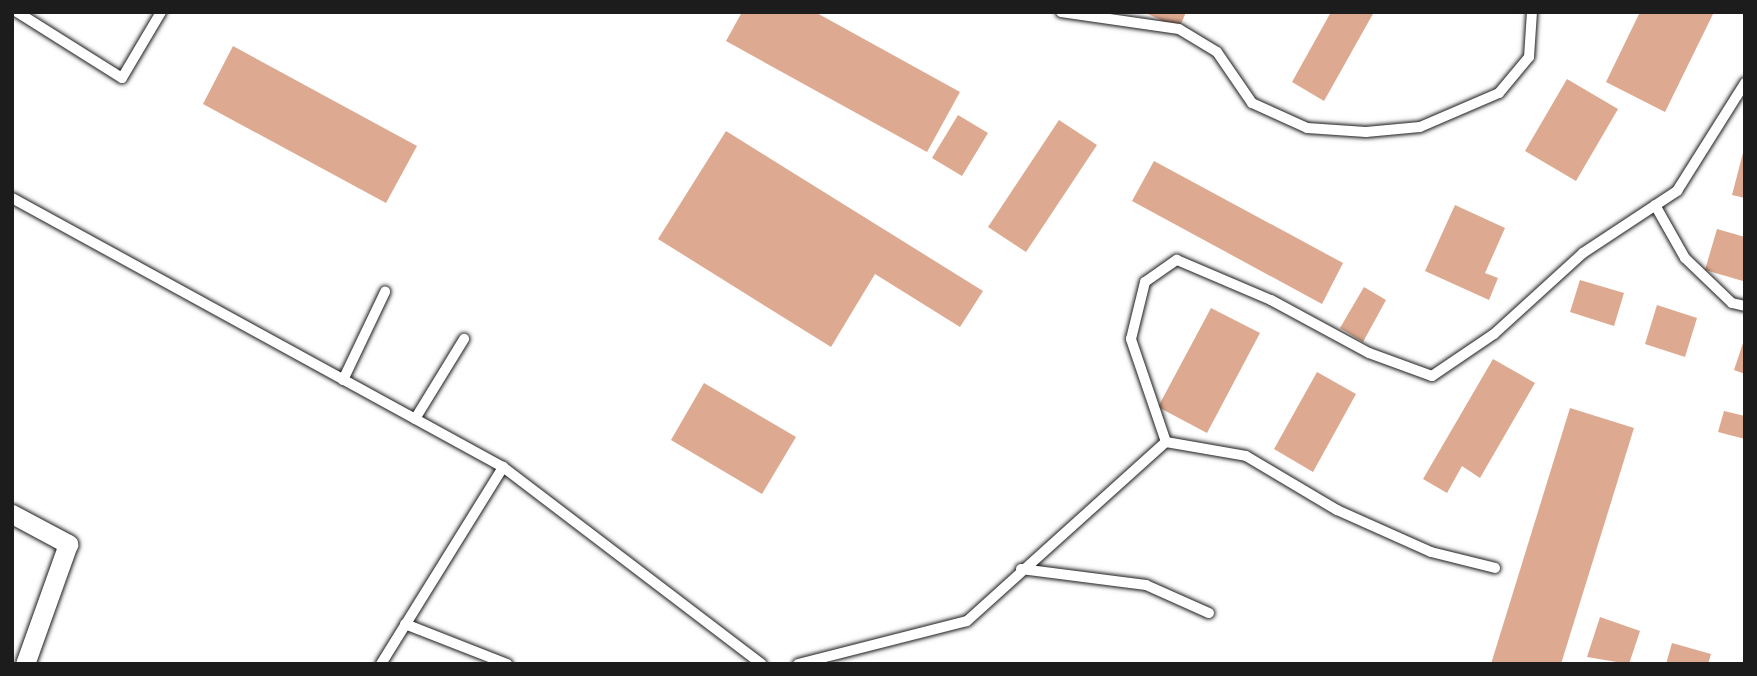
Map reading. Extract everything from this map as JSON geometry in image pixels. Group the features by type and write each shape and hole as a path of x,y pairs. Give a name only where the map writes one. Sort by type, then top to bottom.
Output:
{"street":[{"path":"12,514 68,544 25,664"}],"lane":[{"path":"17,12 122,78 161,12"},
{"path":"1061,12 1179,29 1217,52 1252,103 1307,128 1366,132 1420,127 1499,93 1529,57 1532,12"},
{"path":"1166,442 1131,339 1145,282 1177,260 1271,300 1369,353 1432,376 1494,334 1583,253 1677,191 1745,83"},
{"path":"12,198 503,467 762,664"},
{"path":"1655,205 1685,258 1732,303 1745,306"},
{"path":"344,380 385,292"},
{"path":"415,419 464,339"},
{"path":"1166,442 1246,456 1337,510 1431,552 1495,568"},
{"path":"798,664 967,621 1021,569 1166,442"},
{"path":"381,664 503,467"},
{"path":"1021,569 1146,585 1209,613"},
{"path":"405,624 507,664"}],"building":[{"path":"742,12 815,12 960,92 927,152 726,41"},
{"path":"1144,12 1186,12 1179,29"},
{"path":"1331,12 1374,12 1324,101 1292,82"},
{"path":"1640,12 1714,12 1665,112 1606,82"},
{"path":"233,46 417,146 386,203 203,104"},
{"path":"1567,79 1618,109 1576,181 1525,151"},
{"path":"958,115 988,133 962,176 932,158"},
{"path":"1059,120 1097,145 1026,252 988,227"},
{"path":"726,131 983,291 960,327 875,274 831,347 658,239"},
{"path":"1745,150 1745,198 1732,195"},
{"path":"1154,161 1343,263 1322,304 1132,201"},
{"path":"1455,205 1505,228 1485,273 1498,278 1489,300 1425,271"},
{"path":"1717,229 1745,237 1743,281 1705,270"},
{"path":"1580,280 1624,293 1614,326 1570,312"},
{"path":"1364,287 1386,300 1363,342 1340,328"},
{"path":"1657,305 1697,318 1685,357 1645,344"},
{"path":"1211,308 1260,333 1207,433 1158,407"},
{"path":"1745,337 1745,374 1734,370"},
{"path":"1493,359 1535,383 1480,478 1462,466 1447,493 1423,479"},
{"path":"1317,372 1356,394 1313,472 1274,449"},
{"path":"704,383 796,437 762,494 671,440"},
{"path":"1570,408 1634,428 1561,664 1491,664"},
{"path":"1724,411 1745,416 1745,439 1718,432"},
{"path":"1600,617 1640,631 1629,664 1587,657"},
{"path":"1672,643 1711,654 1708,664 1666,664"}]}
